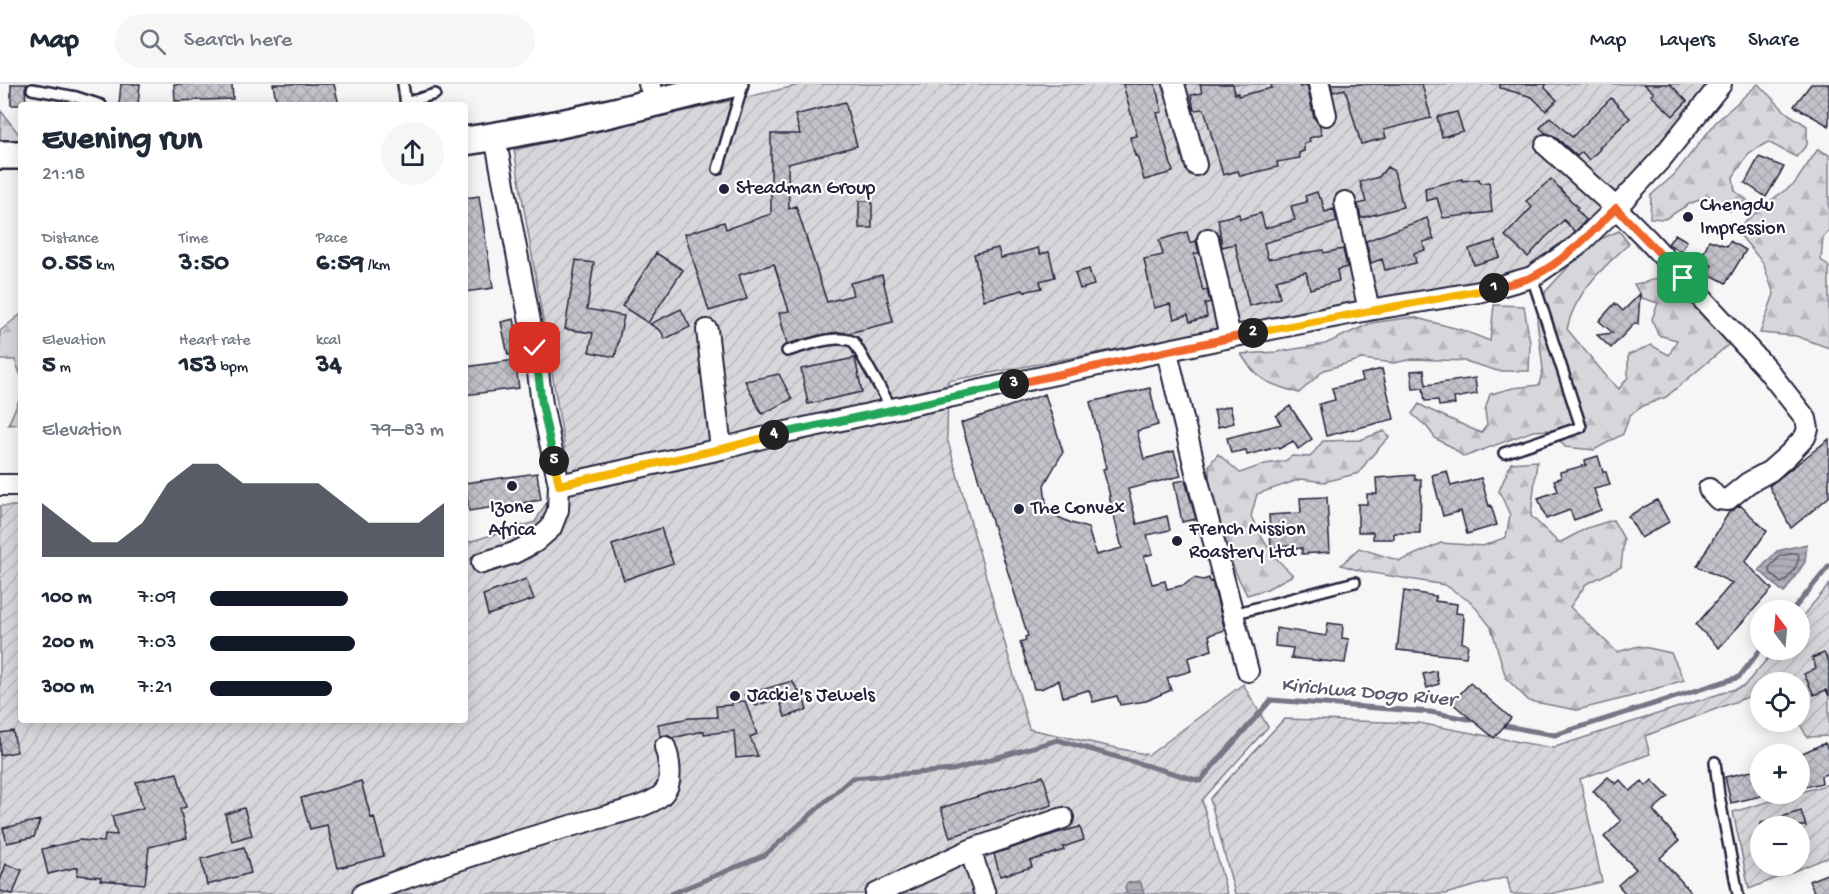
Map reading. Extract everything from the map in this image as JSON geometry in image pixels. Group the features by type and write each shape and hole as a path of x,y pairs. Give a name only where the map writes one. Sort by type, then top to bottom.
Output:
{"street":[{"path":"468,141 495,137 653,93 729,84"},
{"path":"1174,84 1196,165"},
{"path":"1319,84 1326,115"},
{"path":"559,485 892,409 1369,310 1479,292 1532,277 1577,246 1616,208 1661,159 1721,84"},
{"path":"482,563 536,543 551,528 558,510 559,485 542,404 535,348 495,137"},
{"path":"1546,145 1616,208 1766,368 1806,419 1808,429 1805,437 1770,471 1748,483 1727,500 1718,500 1709,489"},
{"path":"0,155 18,155"},
{"path":"1345,202 1369,310"},
{"path":"1208,239 1230,338"},
{"path":"706,330 721,449"},
{"path":"1167,352 1248,671"},
{"path":"0,485 18,485"},
{"path":"363,894 397,881 655,800 666,791 668,782 669,758 665,747"},
{"path":"876,894 970,850 1062,818"},
{"path":"970,850 985,894"}],"lane":[{"path":"403,84 406,102"},
{"path":"718,169 743,84"},
{"path":"32,89 92,102"},
{"path":"412,102 435,94"},
{"path":"1504,453 1581,427 1532,277"},
{"path":"787,351 847,338 854,342 892,409"},
{"path":"1233,614 1355,582"},
{"path":"1715,762 1738,894"}],"green space":[{"path":"804,84 1710,84 1688,115 1599,216 1528,272 1377,303 948,381 947,438 1029,729 1149,755 1243,684 1268,727 1202,800 1227,894 0,894 0,506 18,506 18,723 468,723 468,542 535,522 568,467 514,150"},
{"path":"1758,84 1787,113 1807,126 1807,145 1796,157 1768,142 1749,153 1733,177 1735,191 1747,200 1730,211 1709,196 1689,204 1665,219 1650,218 1651,195 1674,175 1716,122"},
{"path":"1,111 18,133 18,141 0,143"},
{"path":"1818,149 1829,155 1829,230 1823,237 1821,260 1829,267 1829,348 1796,336 1760,333 1774,294 1763,263 1736,230 1795,183"},
{"path":"1619,231 1629,244 1591,282 1576,304 1567,329 1607,377 1619,389 1628,377 1628,355 1651,345 1669,355 1677,340 1658,335 1652,319 1658,303 1642,298 1634,284 1666,275 1722,329 1728,345 1666,397 1645,405 1630,415 1623,434 1594,450 1565,447 1551,430 1533,431 1464,457 1436,439 1427,427 1412,414 1419,404 1481,433 1487,425 1485,410 1490,394 1539,385 1543,369 1537,320 1546,291 1598,240"},
{"path":"1494,305 1524,306 1530,343 1529,371 1498,371 1465,361 1413,359 1394,363 1362,359 1324,370 1299,393 1266,381 1253,371 1241,354 1277,352 1325,344 1371,323 1413,317 1462,330 1490,341"},
{"path":"18,316 18,368 15,360 0,360 0,331"},
{"path":"18,403 18,424 8,425"},
{"path":"1384,431 1389,437 1359,473 1324,482 1301,479 1257,494 1251,516 1269,548 1293,575 1267,589 1247,595 1235,571 1210,501 1209,465 1218,454 1240,473 1265,464 1285,461 1292,456 1310,457 1323,441 1360,440"},
{"path":"1537,461 1531,516 1559,543 1587,528 1613,520 1624,539 1621,567 1586,584 1570,607 1617,652 1639,646 1671,653 1684,680 1577,710 1529,701 1506,678 1491,627 1472,603 1445,585 1361,571 1341,565 1359,548 1400,561 1441,543 1483,546 1506,537 1510,515 1499,491 1511,463"},
{"path":"1829,585 1829,736 1807,737 1804,732 1810,732 1810,672 1756,672 1766,660 1810,660 1810,607"},
{"path":"1750,679 1750,696 1645,736 1650,754 1580,779 1602,882 1550,894 1511,894 1507,877 1445,894 1235,894 1210,799 1284,719 1419,723 1552,748 1744,686"},
{"path":"1829,784 1829,857 1810,865 1810,816 1750,816 1750,876 1782,876 1749,889 1733,812 1760,804 1810,804 1810,790"}],"water":[{"path":"1807,544 1805,562 1784,593 1759,570 1777,551"},
{"path":"1139,881 1144,894 1127,894 1125,887 1127,883"}],"building":[{"path":"11,84 27,84 26,102 11,105"},
{"path":"121,84 140,84 138,102 119,102"},
{"path":"174,84 232,84 233,99 175,101"},
{"path":"273,84 334,84 338,102 276,102"},
{"path":"1123,84 1155,84 1162,112 1157,113 1173,172 1144,180 1130,137 1137,136"},
{"path":"1200,84 1233,84 1235,94 1238,93 1238,96 1272,88 1271,84 1299,84 1300,87 1307,85 1314,118 1319,124 1322,135 1309,138 1310,141 1304,144 1304,151 1299,153 1300,158 1277,162 1278,167 1240,176 1238,171 1223,175 1204,109 1194,110 1191,95 1202,93"},
{"path":"1331,84 1422,84 1431,118 1384,130 1386,138 1361,144 1345,89 1333,92"},
{"path":"1500,84 1546,84 1545,88 1557,100 1546,111 1532,97 1500,88"},
{"path":"1644,84 1670,84 1687,101 1673,116 1651,95 1654,93"},
{"path":"1811,84 1829,84 1829,126 1794,106"},
{"path":"1611,98 1630,118 1589,160 1582,152 1577,156 1554,136 1540,128 1550,117 1572,137"},
{"path":"845,102 857,146 788,164 789,209 796,206 827,302 853,295 850,283 882,275 893,322 849,333 820,335 787,344 779,313 789,311 774,264 739,275 747,299 709,311 685,234 724,222 726,229 771,214 771,134 800,134 795,115"},
{"path":"1457,112 1463,131 1442,137 1437,117"},
{"path":"1759,157 1784,167 1766,197 1745,183"},
{"path":"1387,167 1394,171 1403,207 1361,218 1358,204 1366,202 1360,182 1379,177"},
{"path":"1462,179 1462,181 1479,179 1480,183 1489,182 1492,212 1443,218 1437,198 1426,201 1425,188"},
{"path":"1551,179 1586,220 1575,232 1564,220 1528,257 1505,236 1532,207 1526,201"},
{"path":"1317,192 1325,212 1334,209 1337,222 1264,243 1268,259 1343,249 1347,267 1337,270 1339,281 1310,289 1306,272 1276,280 1280,298 1249,306 1235,244 1222,247 1218,219 1239,214 1240,219 1261,213 1265,228 1295,220 1291,206 1307,202 1305,196"},
{"path":"479,196 493,288 468,292 468,198"},
{"path":"859,201 872,201 872,228 859,228"},
{"path":"1427,218 1434,239 1423,242 1425,250 1414,253 1416,263 1385,270 1382,259 1371,263 1366,241"},
{"path":"1187,232 1190,243 1196,241 1199,253 1194,254 1203,291 1207,290 1210,302 1205,304 1207,317 1190,322 1188,315 1174,319 1170,304 1154,308 1144,259 1163,255 1159,240"},
{"path":"1675,234 1687,241 1681,252 1668,244"},
{"path":"1709,240 1727,246 1730,241 1746,250 1726,283 1707,273 1712,265 1701,259"},
{"path":"1495,241 1500,257 1474,265 1469,249"},
{"path":"998,248 1001,258 1038,248 1040,254 1049,252 1055,277 1040,281 1042,288 1024,292 1023,290 984,300 974,254"},
{"path":"656,253 683,270 648,323 622,306"},
{"path":"576,260 594,263 587,309 624,316 615,357 589,352 593,333 565,329"},
{"path":"1089,269 1094,285 1080,289 1075,273"},
{"path":"1640,294 1638,324 1635,323 1611,348 1597,335 1613,333 1599,321 1615,303 1623,311"},
{"path":"681,309 690,327 665,339 661,331 650,324"},
{"path":"514,319 521,352 508,355 501,322"},
{"path":"855,358 862,392 808,404 801,369"},
{"path":"515,360 519,388 468,395 468,367"},
{"path":"1382,369 1394,419 1326,436 1319,404 1335,400 1332,388 1363,381 1361,374"},
{"path":"1424,370 1426,385 1475,378 1477,394 1454,398 1455,404 1439,406 1438,400 1425,401 1423,388 1413,389 1411,371"},
{"path":"779,374 792,399 762,414 745,381"},
{"path":"1150,388 1158,425 1137,431 1144,459 1174,451 1181,476 1128,489 1137,524 1167,516 1170,530 1147,535 1153,554 1144,556 1152,584 1165,581 1167,589 1184,585 1194,578 1203,580 1209,578 1210,582 1212,581 1225,630 1209,635 1212,650 1188,658 1191,671 1167,678 1171,690 1146,701 1120,705 1117,696 1093,702 1089,690 1063,697 1059,680 1041,689 1034,689 1020,642 1026,640 1025,637 1028,636 961,423 1045,394 1063,452 1044,485 1046,503 1054,515 1088,528 1096,555 1122,548 1090,402"},
{"path":"1230,406 1234,423 1218,427 1214,410"},
{"path":"1290,406 1312,439 1298,449 1293,441 1279,449 1278,447 1247,455 1246,450 1231,453 1227,438 1281,424 1276,416"},
{"path":"1829,439 1829,497 1791,528 1769,486"},
{"path":"1598,456 1610,485 1594,489 1601,510 1574,520 1570,510 1546,519 1538,498 1558,491 1554,480 1561,478 1560,472 1586,465 1585,460"},
{"path":"1447,471 1451,486 1481,478 1497,525 1467,534 1461,511 1443,516 1432,475"},
{"path":"537,473 541,500 469,511 468,483"},
{"path":"1415,475 1415,480 1421,479 1420,533 1394,533 1394,539 1373,539 1373,532 1358,532 1358,504 1367,504 1367,494 1377,494 1376,478"},
{"path":"1185,480 1196,519 1182,522 1174,482"},
{"path":"1327,497 1330,552 1302,554 1302,548 1271,547 1269,515 1301,513 1300,498"},
{"path":"1657,500 1669,522 1641,538 1628,516"},
{"path":"1740,505 1767,531 1745,562 1772,589 1762,600 1750,600 1750,613 1719,648 1696,625 1732,583 1697,566 1729,512"},
{"path":"661,528 673,563 624,580 612,545"},
{"path":"526,579 534,599 488,615 483,595"},
{"path":"1404,591 1436,596 1435,601 1457,604 1456,613 1463,614 1464,618 1462,643 1468,644 1466,657 1397,650"},
{"path":"1328,623 1343,625 1342,638 1349,639 1345,663 1291,658 1293,648 1275,646 1276,628 1326,636"},
{"path":"1824,653 1829,662 1829,696 1826,690 1814,695 1810,687 1810,672 1808,672 1816,668 1812,658"},
{"path":"1436,671 1439,684 1427,688 1423,674"},
{"path":"792,681 803,697 807,710 785,717 779,698 756,706 744,695"},
{"path":"1470,683 1511,718 1494,738 1452,703"},
{"path":"745,701 757,734 750,737 758,756 736,758 734,731 704,734 704,731 672,738 667,735 660,736 658,724 690,718 717,717 716,706"},
{"path":"13,731 17,752 0,755 0,733"},
{"path":"1825,743 1829,752 1829,773 1821,776 1822,783 1810,786 1810,750"},
{"path":"1750,771 1750,799 1731,803 1725,777"},
{"path":"177,773 186,807 180,809 187,838 149,847 145,884 100,880 101,877 77,875 78,867 48,874 42,849 79,840 104,842 105,834 117,835 112,816 143,808 136,782"},
{"path":"1043,776 1052,805 950,837 941,808"},
{"path":"1608,777 1616,784 1620,780 1630,791 1642,781 1646,786 1652,780 1668,797 1653,810 1679,841 1660,858 1693,894 1626,894 1618,885 1636,869 1604,837 1621,821 1593,791"},
{"path":"361,781 371,818 374,817 384,856 338,868 327,825 310,829 301,798"},
{"path":"244,808 252,835 232,841 225,814"},
{"path":"1801,811 1803,816 1784,816"},
{"path":"40,820 34,837 7,843 3,828"},
{"path":"1080,827 1084,840 1063,847 1064,850 1030,861 1032,867 1000,876 994,854"},
{"path":"244,847 251,873 207,885 201,859"},
{"path":"6,864 22,870 13,894 0,891 0,881"},
{"path":"1829,873 1829,894 1815,894 1809,881"}],"waterway":[{"name":"Kirichwa Dogo River","path":"1801,600 1829,566"},
{"name":"Kirichwa Dogo River","path":"1500,725 1555,735 1739,677 1752,660"},
{"name":"Kirichwa Dogo River","path":"671,894 765,855 852,778 953,770 1058,740 1200,781 1271,700 1430,712 1479,721"}],"place":[{"name":"Steadman Group","path":"724,189"},
{"name":"Chengdu Impression","path":"1688,217"},
{"name":"Izone Africa","path":"512,486"},
{"name":"The Convex","path":"1019,509"},
{"name":"French Mission Roastery Ltd","path":"1177,541"},
{"name":"Jackie's Jewels","path":"735,696"}],"route":[{"path":"535,348 542,404 559,485 721,449 777,434 1230,338 1369,310 1479,292 1532,277 1577,246 1616,208 1683,278"}]}
